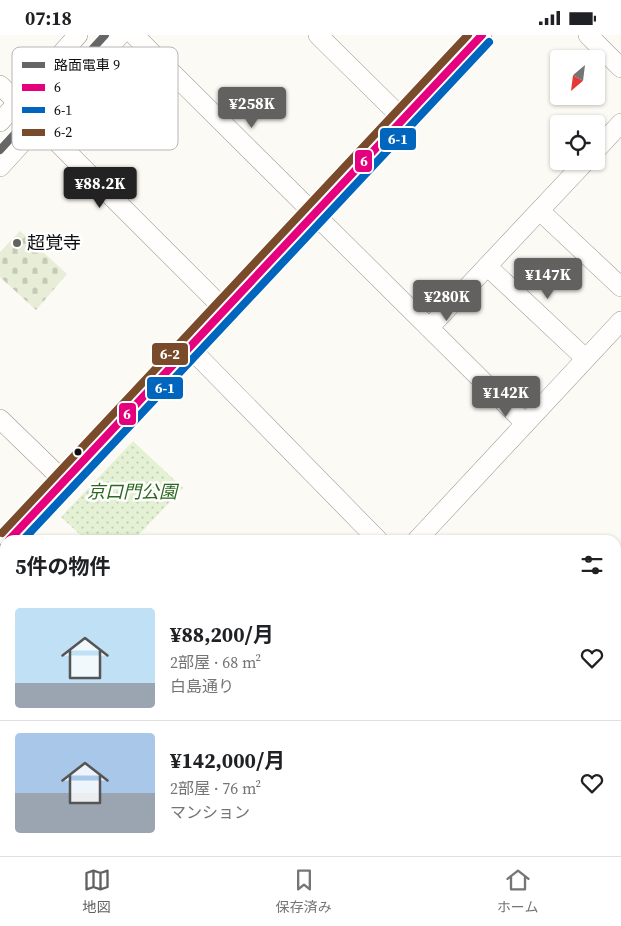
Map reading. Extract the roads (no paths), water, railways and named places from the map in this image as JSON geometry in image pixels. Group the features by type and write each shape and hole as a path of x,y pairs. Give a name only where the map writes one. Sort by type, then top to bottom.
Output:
{"street":[{"path":"67,47 78,35"},
{"path":"109,47 120,35"},
{"path":"134,35 146,47"},
{"path":"14,535 482,35"},
{"path":"588,35 621,68"},
{"path":"321,36 403,119"},
{"path":"178,79 525,423"},
{"path":"0,85 12,97"},
{"path":"0,122 12,108"},
{"path":"605,140 621,123"},
{"path":"0,167 15,150"},
{"path":"65,150 225,309"},
{"path":"429,328 578,170"},
{"path":"540,211 621,287"},
{"path":"487,266 585,358"},
{"path":"422,535 621,321"},
{"path":"189,347 373,535"},
{"path":"0,419 64,481"}],"tram line":[{"name":"9","path":"94,47 105,35"},
{"name":"9","path":"0,150 12,137"}],"place":[{"name":"超覚寺","path":"17,243"}],"park label":[{"name":"京口門公園","path":"132,492"}]}
